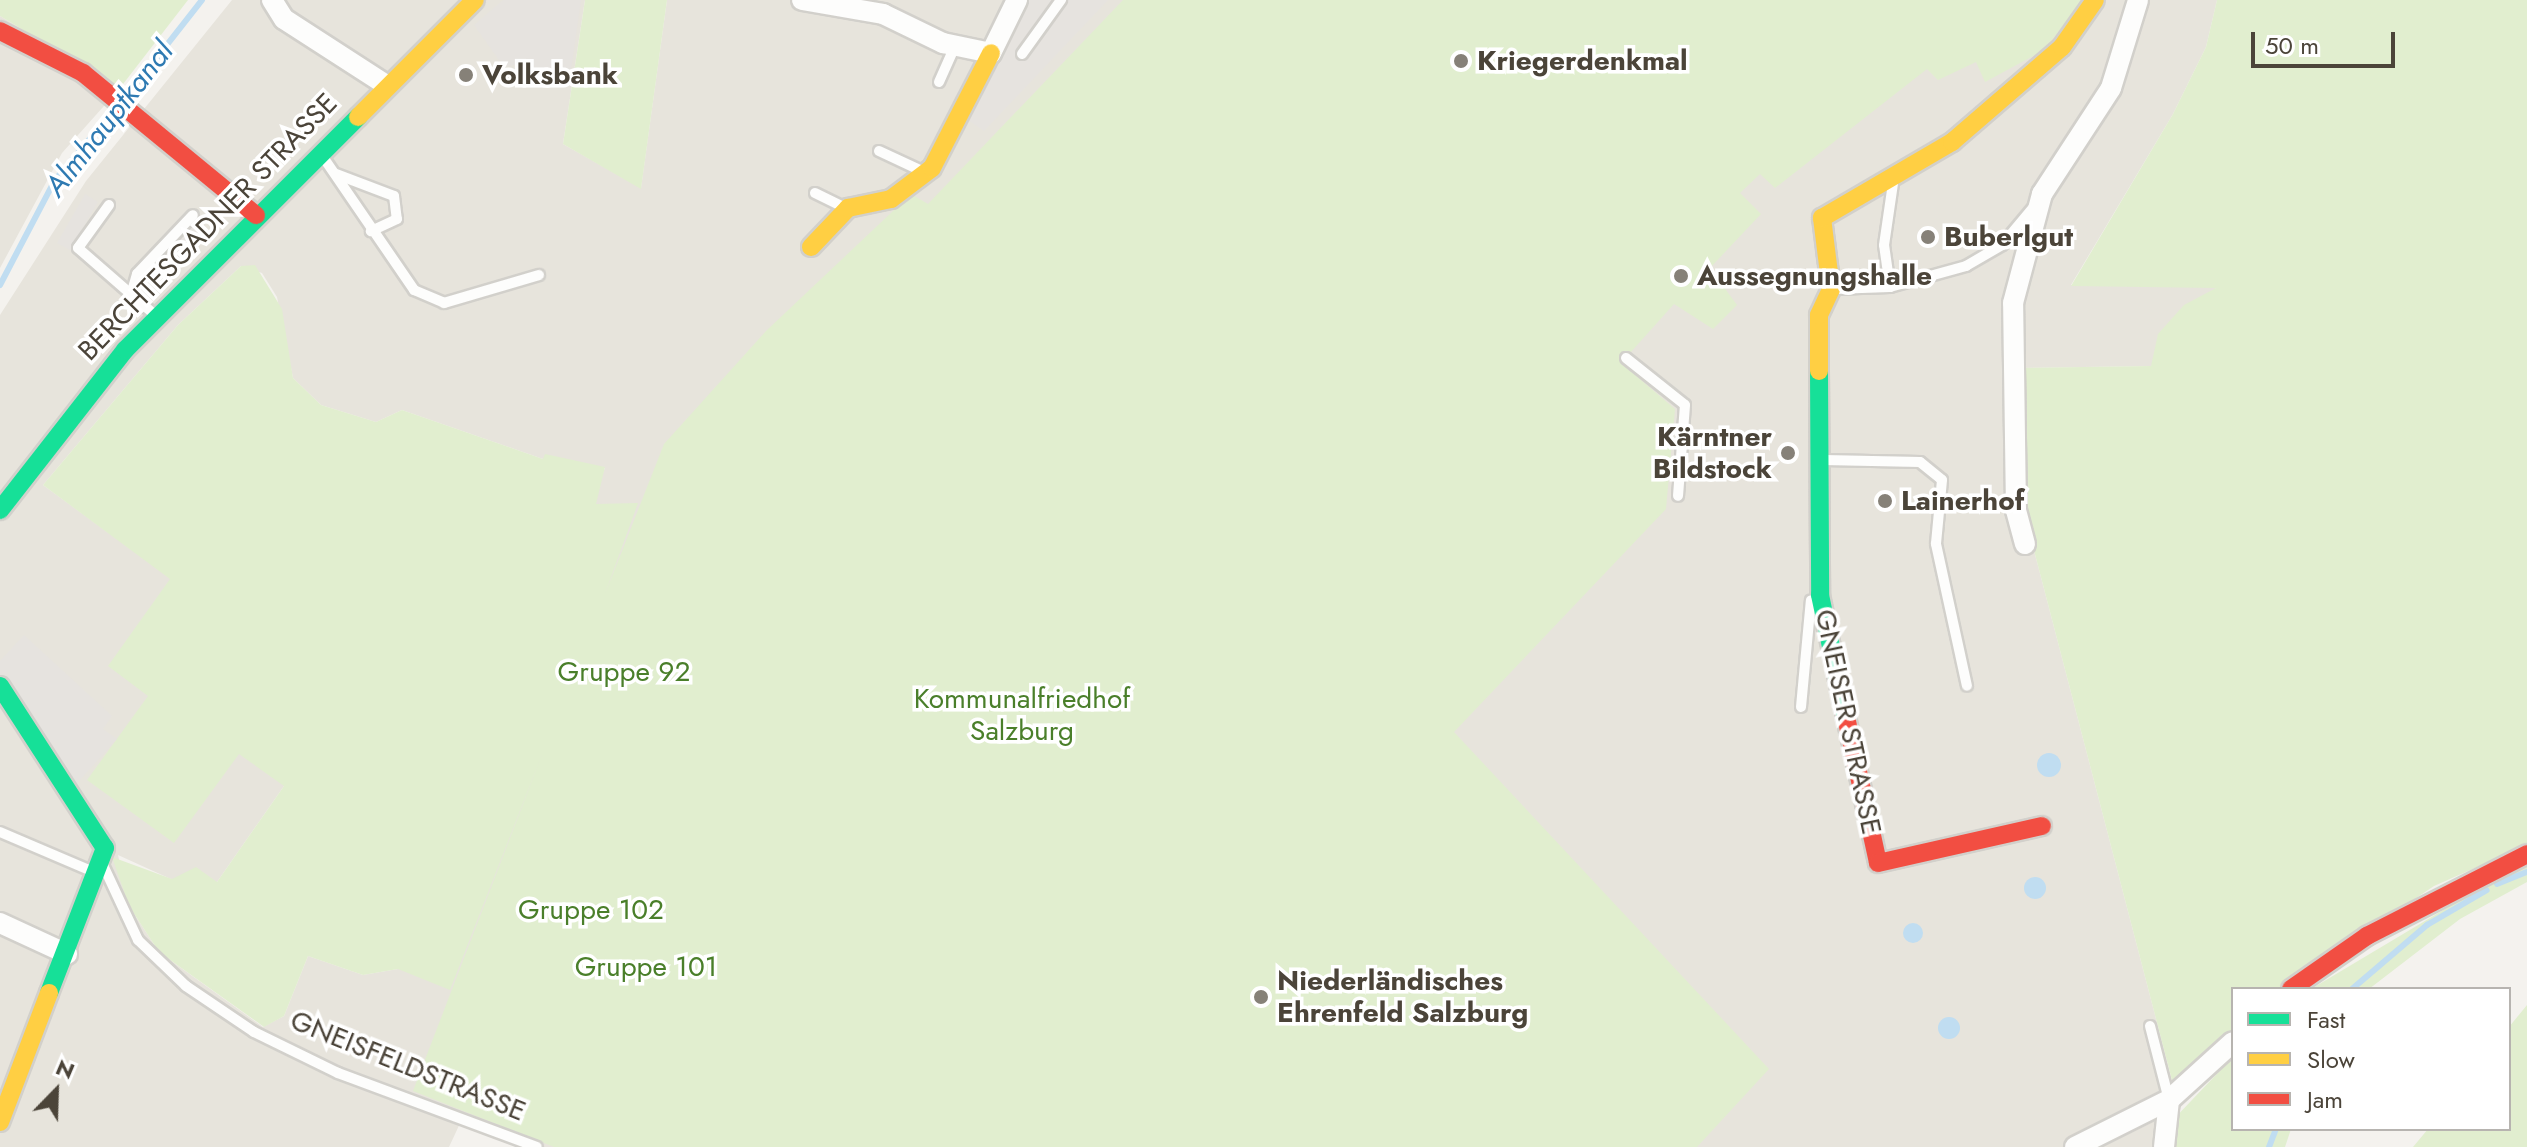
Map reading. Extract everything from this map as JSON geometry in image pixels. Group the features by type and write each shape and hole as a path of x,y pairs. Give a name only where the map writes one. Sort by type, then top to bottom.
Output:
{"street":[{"path":"272,0 284,19 386,85"},
{"path":"802,0 883,14 955,46 991,53"},
{"path":"811,247 848,208 891,199 925,173 1017,0"},
{"name":"GNEISER STRASSE","path":"2042,826 1878,863 1820,595 1819,514 1824,460 1819,315 1831,289 1822,218 1893,183 2007,97 2062,47 2095,0"},
{"path":"2025,544 2016,510 2009,324 2042,194 2111,88 2138,0"},
{"name":"BERCHTESGADNER STRASSE","path":"0,510 157,317 386,85 474,8"},
{"path":"0,31 112,96 256,215"},
{"name":"GNEISFELDSTRASSE","path":"0,686 99,832 101,869"},
{"path":"2294,987 2367,936 2527,854"},
{"path":"0,1122 101,869"},
{"path":"0,923 67,954"},
{"path":"2075,1147 2169,1100 2231,1044"},
{"path":"2164,1147 2169,1100"}],"lane":[{"path":"1022,54 1061,0"},
{"path":"939,82 955,46"},
{"path":"879,151 925,173"},
{"path":"318,152 336,174 396,273 444,303 539,275"},
{"path":"336,174 394,196 397,219 371,231"},
{"path":"1890,287 1884,245 1893,183"},
{"path":"815,193 848,208"},
{"path":"1831,289 1890,287 1966,266 2002,245 2042,194"},
{"path":"109,205 78,248 157,317"},
{"path":"131,295 137,274 193,215"},
{"path":"1626,358 1685,405 1678,496"},
{"path":"1824,460 1920,462 1942,480 1936,544 1967,686"},
{"path":"1801,707 1819,514"},
{"path":"0,832 101,869"},
{"name":"GNEISFELDSTRASSE","path":"101,869 138,940 186,986 254,1032 338,1073 537,1147"},
{"path":"2150,1026 2169,1100"}],"shaded area":[{"path":"232,0 585,0 563,144 641,188 667,0 2217,0 2206,47 2173,114 2071,285 2217,287 2151,366 2020,368 2024,512 2174,1088 2171,1147 537,1147 463,1117 449,1147 0,1147 0,315 86,181","holes":["241,266 262,273 277,297 293,378 321,405 376,422 402,410 543,459 605,468 398,969 363,975 308,956 284,1016 263,1027 159,952 129,906 118,855 173,880 217,882 284,786 299,672 43,485 178,325"]},
{"path":"503,0 581,0 569,84 522,78 524,63 504,67 474,25"},
{"path":"1025,0 1108,0 984,131 968,120"},
{"path":"0,16 120,88 62,153 0,268"},
{"path":"85,194 98,202 70,250 57,243"},
{"path":"198,220 208,229 152,288 142,279"},
{"path":"24,635 112,716 103,729 117,739 71,790 0,686 0,661"}],"green space":[{"path":"0,0 188,0 120,88 0,16"},
{"path":"585,0 667,0 641,189 563,144"},
{"name":"Kommunalfriedhof Salzburg","path":"1123,0 2083,0 2044,50 1985,82 1976,62 1938,80 1927,69 1775,188 1760,174 1740,193 1761,214 1710,268 1737,305 1713,329 1674,304 1621,363 1675,409 1666,509 1454,732 1769,1069 1697,1147 554,1147 413,1091 543,752 450,990 398,969 363,975 308,956 284,1016 264,1027 159,952 129,906 112,857 172,879 196,867 217,882 284,786 239,754 174,843 87,780 148,696 108,666 170,579 43,485 178,325 241,266 255,265 282,309 293,378 321,405 376,422 402,410 543,459 545,454 605,467 596,504 638,503 605,594 664,444 766,331 911,194 928,204"},
{"path":"2217,0 2527,0 2527,845 2434,886 2283,987 2231,987 2231,1033 2174,1088 2024,512 2019,368 2151,366 2158,334 2184,305 2216,288 2071,286 2173,114 2206,47"},
{"path":"2527,860 2527,882 2460,919 2372,987 2314,987"},
{"path":"2527,1005 2527,1147 2413,1147 2426,1131 2511,1131 2511,1025"},
{"path":"2231,1059 2231,1131 2290,1131 2285,1147 2171,1147 2170,1123"}],"water":[{"path":"2049,753 2058,756 2061,765 2058,774 2049,777 2040,774 2037,765 2040,756"},
{"path":"2035,877 2043,880 2046,888 2043,896 2035,899 2027,896 2024,888 2027,880"},
{"path":"1913,923 1920,926 1923,933 1920,940 1913,943 1906,940 1903,933 1906,926"},
{"path":"1949,1017 1957,1020 1960,1028 1957,1036 1949,1039 1941,1036 1938,1028 1941,1020"}],"waterway":[{"name":"Almhauptkanal","path":"126,97 202,0"},
{"name":"Almhauptkanal","path":"0,285 55,180 116,108"},
{"path":"2497,884 2527,872"},
{"path":"2354,987 2427,925 2487,890"},
{"path":"2269,1147 2275,1131"}],"traffic: fast":[{"path":"0,510 125,350 358,117"},
{"path":"1819,371 1820,595 1846,717"},
{"path":"0,686 105,848 49,993"}],"traffic: slow":[{"path":"358,117 475,0"},
{"path":"1819,371 1819,315 1831,289 1822,218 1952,142 2062,47 2095,0"},
{"path":"811,247 848,208 891,199 932,168 991,53"},
{"path":"0,1122 49,993"}],"traffic: jam":[{"path":"0,31 83,73 256,215"},
{"path":"1846,717 1878,863 2042,826"},
{"path":"2294,987 2367,936 2527,854"}],"place":[{"name":"Kriegerdenkmal","path":"1461,61"},
{"name":"Volksbank","path":"466,75"},
{"name":"Buberlgut","path":"1928,237"},
{"name":"Aussegnungshalle","path":"1681,276"},
{"name":"Kärntner Bildstock","path":"1788,453"},
{"name":"Lainerhof","path":"1885,501"},
{"name":"Niederländisches Ehrenfeld Salzburg","path":"1261,997"}],"park label":[{"name":"Gruppe 92","path":"624,672"},
{"name":"Gruppe 102","path":"591,910"},
{"name":"Gruppe 101","path":"646,967"}]}
